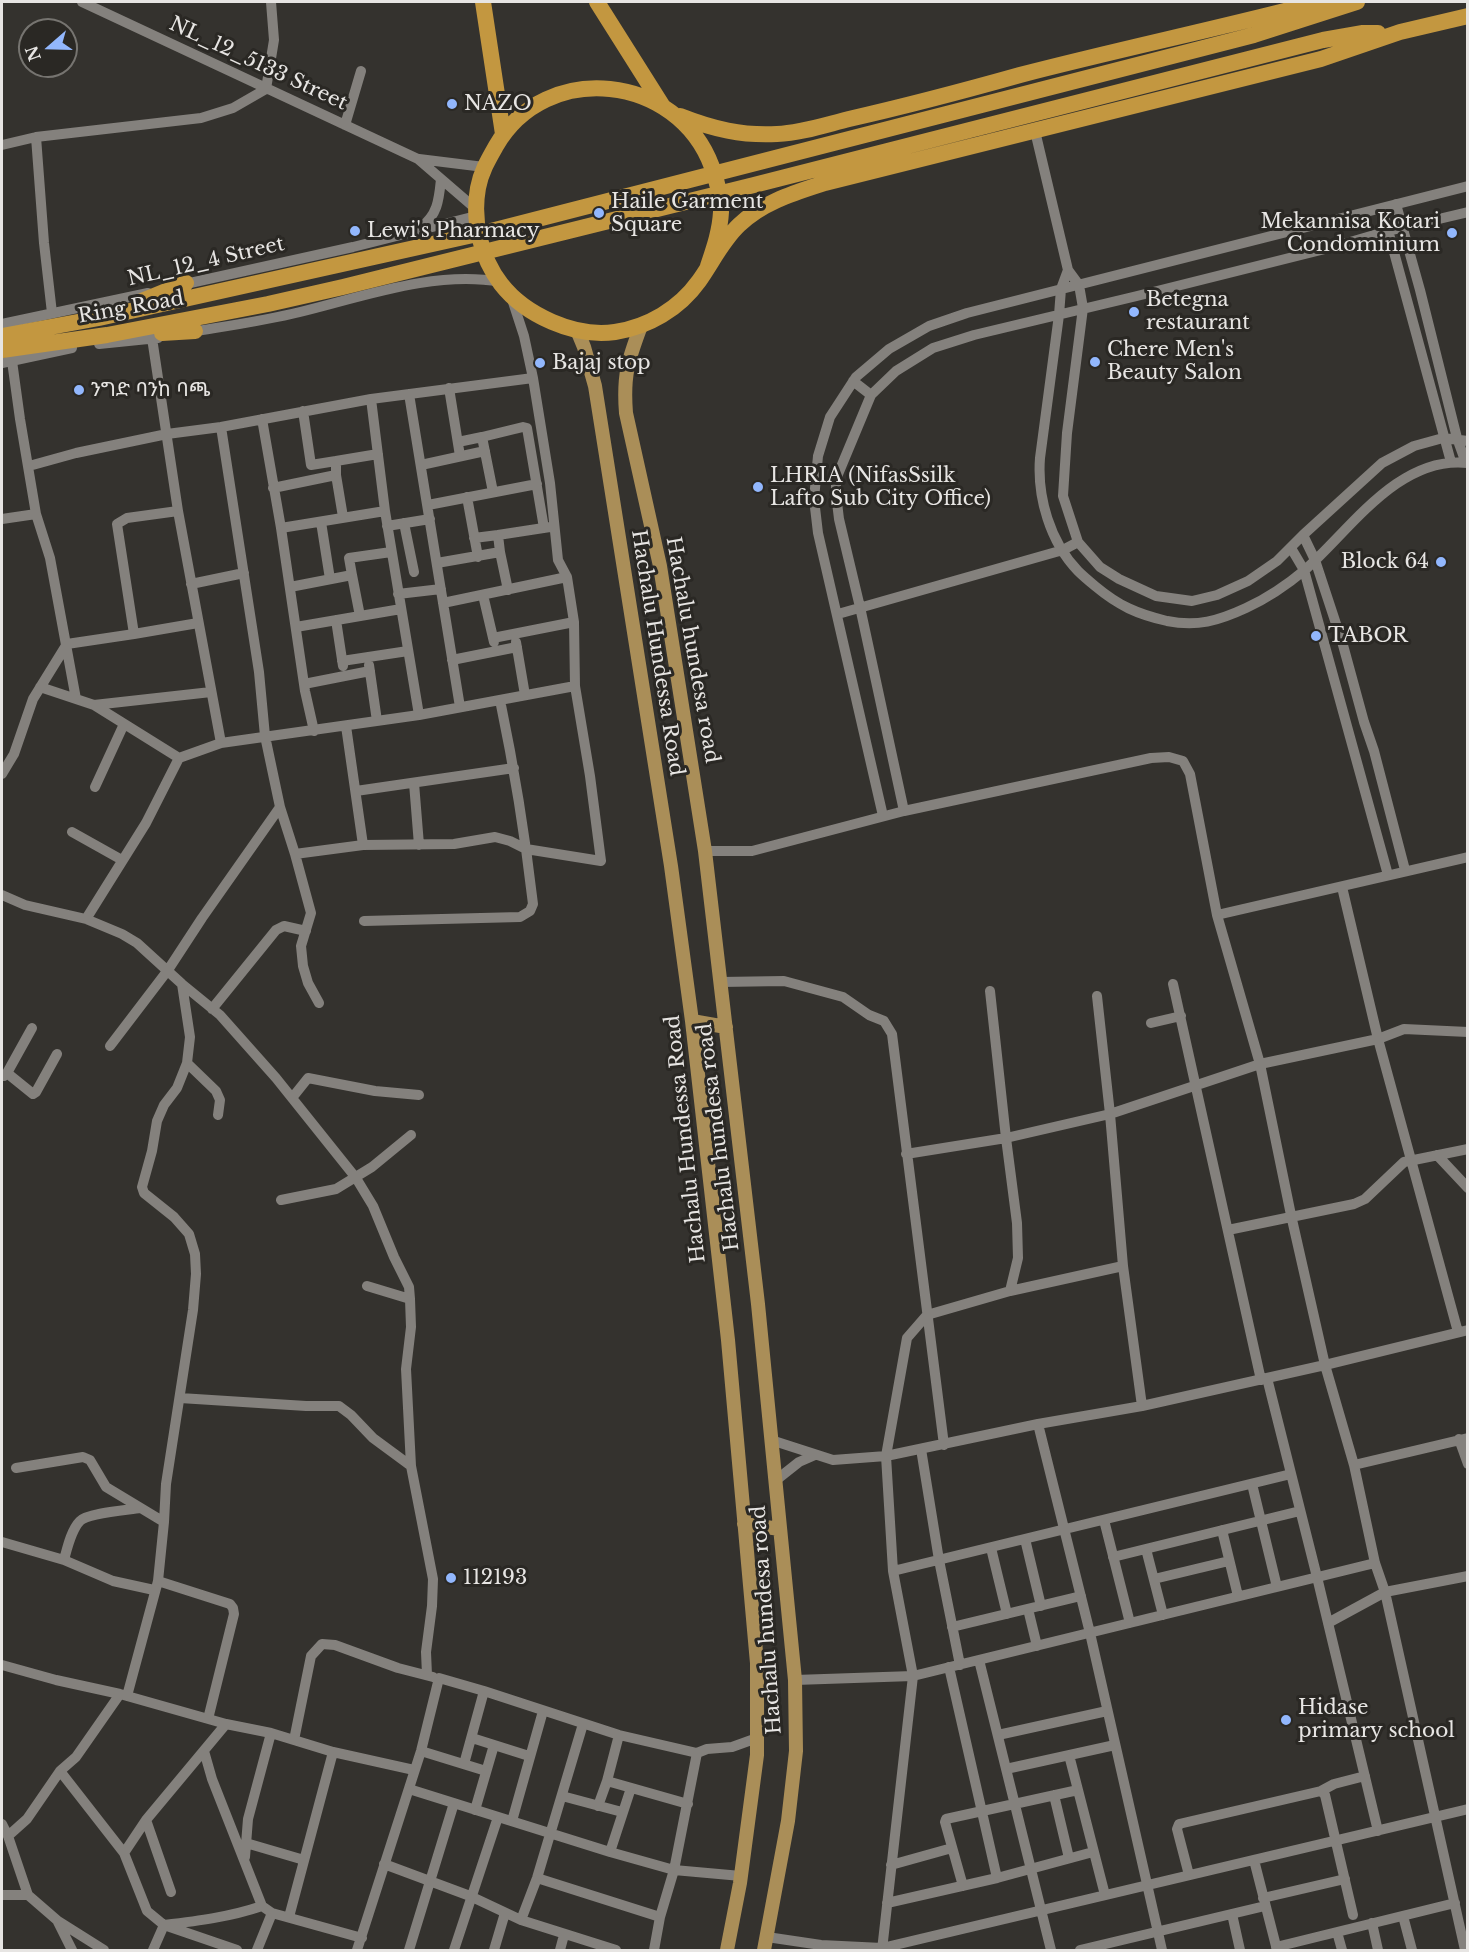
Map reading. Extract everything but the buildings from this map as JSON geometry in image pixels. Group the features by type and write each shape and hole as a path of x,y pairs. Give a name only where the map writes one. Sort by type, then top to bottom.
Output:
{"highway":[{"path":"597,2 667,109 692,132 708,156 718,183 721,211 718,239 708,266"},
{"path":"1320,2 1076,60 890,110 781,134 745,134 702,125 638,94 612,88 585,88 559,94 535,105 514,122 503,134 484,167 478,187 476,212 480,239 488,262 500,282 511,296 533,314 586,333 614,333 641,326 666,314 679,304 738,226 770,202 825,183 1321,59 1400,32 1467,15"},
{"name":"Ring Road","path":"2,336 99,318 402,252 536,220 1254,35 1357,2"},
{"path":"482,4 503,134"},
{"name":"Ring Road","path":"5,358 107,334 268,304 628,217 1323,40 1363,33 1400,32"},
{"path":"99,318 186,283"},
{"path":"107,334 195,331"}],"main road":[{"name":"Hachalu hundesa road","path":"641,326 627,362 624,392 626,413 660,566 705,851 758,1304 795,1680 796,1752 788,1821 765,1944"},
{"name":"Hachalu Hundessa Road","path":"577,330 595,386 671,866 692,1021 728,1340 757,1663 757,1755 741,1876 727,1950"},
{"path":"692,1021 726,1027"},
{"path":"744,1524 780,1529"}],"street":[{"name":"NL_12_5133 Street","path":"82,2 418,159"},
{"path":"2,145 36,137 201,118 233,108 266,89 274,40 271,2"},
{"path":"345,125 361,71"},
{"path":"1035,131 1068,270 1079,285 1083,308 1067,433 1063,496 1078,542 1100,567 1119,579 1156,596 1192,601 1217,595 1248,581 1277,561 1382,463 1414,446 1443,438 1462,439"},
{"path":"36,137 52,313"},
{"path":"418,159 484,167"},
{"path":"418,159 476,212"},
{"path":"418,230 431,219 436,211 441,178"},
{"path":"883,816 818,533 814,499 818,456 830,417 856,377 889,349 929,326 967,313 1467,186"},
{"path":"1068,270 1061,289 1038,478 1040,495 1055,537 1077,570 1114,602 1141,615 1185,625 1209,622 1230,616 1270,596 1304,570 1365,508 1399,482 1421,471 1451,462 1467,463 1396,204"},
{"path":"1382,208 1451,462"},
{"name":"NL_12_4 Street","path":"2,324 128,299 186,283 353,247 476,212"},
{"path":"904,811 861,607 839,519 836,494 836,478 872,395 896,371 933,348 974,335 1467,212"},
{"path":"76,699 50,558 36,514 20,419 5,358 222,328 418,284 478,279 500,282"},
{"path":"511,296 524,336 533,378 550,483 549,527"},
{"path":"152,338 178,511 221,743"},
{"path":"29,466 76,453 167,434 221,427 371,399 533,378"},
{"path":"853,381 872,395"},
{"path":"449,388 460,456"},
{"path":"409,394 460,707"},
{"path":"371,399 387,526 419,715"},
{"path":"303,411 313,480"},
{"path":"262,419 304,684 314,731"},
{"path":"221,427 259,672 265,736 280,807 311,913 301,946 303,966 308,983 319,1003"},
{"path":"295,854 363,845 454,844 495,837 526,849 601,861 575,686 574,622 567,578 558,560 537,484 527,428 458,442"},
{"path":"482,437 493,492"},
{"path":"421,465 485,451"},
{"path":"311,465 378,454"},
{"path":"336,461 343,517"},
{"path":"273,488 336,475"},
{"path":"428,505 537,484"},
{"path":"467,497 478,557"},
{"path":"134,634 117,524 127,518 178,511"},
{"path":"281,528 385,511"},
{"path":"2,519 36,514"},
{"path":"387,526 430,519"},
{"path":"321,522 330,579"},
{"path":"405,523 414,572"},
{"path":"474,538 549,527"},
{"path":"498,535 508,590"},
{"path":"1303,535 1315,560 1343,645 1374,750 1405,870"},
{"path":"838,614 1063,550 1078,542"},
{"path":"1291,548 1304,570 1388,875"},
{"path":"327,562 392,552"},
{"path":"437,563 500,552"},
{"path":"349,558 360,616"},
{"path":"191,584 244,573"},
{"path":"290,586 352,575"},
{"path":"443,603 567,578"},
{"path":"398,594 441,589"},
{"path":"483,595 495,651"},
{"path":"296,627 400,609"},
{"path":"336,620 345,676"},
{"path":"493,638 574,622"},
{"path":"2,774 14,754 33,699 67,644 198,623"},
{"path":"515,634 525,695"},
{"path":"453,660 517,647"},
{"path":"342,661 408,651"},
{"path":"368,657 377,721"},
{"path":"304,684 370,671"},
{"path":"86,919 146,823 179,758 221,743 419,715 575,686"},
{"path":"40,687 94,705 179,758"},
{"path":"94,705 211,692"},
{"path":"364,921 520,917 530,911 533,904 526,849 514,768 500,700"},
{"path":"95,787 123,724"},
{"path":"346,726 363,845"},
{"path":"705,851 752,851 904,811 1152,758 1169,756 1183,761 1190,774 1217,915 1260,1064 1325,1365 1354,1466 1376,1563 1385,1592 1465,1950"},
{"path":"356,791 514,768"},
{"path":"414,783 419,845"},
{"path":"110,1046 168,970 280,807"},
{"path":"72,832 122,860"},
{"path":"1217,915 1467,857"},
{"path":"771,1440 833,1460 886,1456 1038,1424 1142,1406 1463,1331 1378,1040 1342,887"},
{"path":"2,896 25,905 86,919 137,943 228,1024 292,1098 356,1178 373,1206 409,1287 411,1327 406,1369 411,1466 434,1579 426,1652 427,1675"},
{"path":"212,1009 276,930 284,926 306,931"},
{"path":"720,982 784,981 843,997 869,1016 884,1022 892,1034 944,1445"},
{"path":"8,1836 27,1819 60,1771 76,1757 124,1695 156,1585 165,1522 166,1484 193,1310 196,1274 195,1254 189,1234 174,1217 144,1193 142,1187 157,1121 164,1105 177,1088 187,1063 190,1037 182,984"},
{"path":"1173,984 1264,1379 1317,1577 1378,1831"},
{"path":"990,991 1017,1223 1018,1258 1010,1291"},
{"path":"1097,996 1123,1266 1142,1406"},
{"path":"1151,1023 1181,1016"},
{"path":"32,1028 4,1074 33,1094 57,1054"},
{"path":"906,1154 1006,1138 1110,1114 1260,1064 1378,1040 1404,1029 1467,1032"},
{"path":"187,1063 216,1091 220,1100 218,1115"},
{"path":"292,1098 309,1078 375,1091 419,1095"},
{"path":"281,1200 336,1189 356,1178 411,1135"},
{"path":"1228,1230 1291,1215 1354,1204 1365,1199 1404,1162 1467,1149"},
{"path":"1437,1155 1467,1188"},
{"path":"882,1949 913,1676 893,1571 886,1456 907,1338 927,1315 1010,1291 1123,1266"},
{"path":"367,1286 410,1299"},
{"path":"180,1398 339,1406 373,1438 411,1466"},
{"path":"1038,1424 1090,1633 1162,1950"},
{"path":"1354,1466 1463,1438 1467,1464"},
{"path":"921,1449 952,1627 954,1666 981,1811 997,1878"},
{"path":"775,1481 799,1462 815,1455"},
{"path":"16,1468 83,1457 90,1460 99,1479 106,1487 165,1522"},
{"path":"893,1571 1291,1474"},
{"path":"1252,1484 1277,1587"},
{"path":"64,1560 80,1520 91,1515 140,1508"},
{"path":"1113,1557 1300,1511"},
{"path":"1104,1520 1130,1623"},
{"path":"1221,1530 1238,1596"},
{"path":"1025,1539 1041,1606"},
{"path":"2,1542 64,1560 113,1581 156,1585 230,1604 234,1614 208,1719"},
{"path":"991,1548 1007,1614"},
{"path":"1146,1549 1163,1615"},
{"path":"1154,1579 1229,1561"},
{"path":"795,1680 913,1676 1376,1563"},
{"path":"1328,1623 1385,1592 1467,1576"},
{"path":"952,1627 1081,1596"},
{"path":"1028,1609 1037,1646"},
{"path":"294,1740 311,1656 322,1644 335,1645 398,1668 484,1691 620,1735 697,1753 707,1749 732,1747 757,1738"},
{"path":"979,1660 1051,1950"},
{"path":"2,1665 124,1695 226,1724 271,1733 333,1752 414,1770"},
{"path":"357,1950 421,1752 439,1678"},
{"path":"464,1764 484,1691"},
{"path":"512,1821 543,1711"},
{"path":"998,1736 1107,1711"},
{"path":"124,1853 146,1820 226,1724"},
{"path":"521,1920 537,1878 583,1724"},
{"path":"245,1863 248,1819 271,1733"},
{"path":"598,1806 620,1735"},
{"path":"472,1738 529,1756"},
{"path":"475,1810 494,1745"},
{"path":"1006,1770 1115,1745"},
{"path":"204,1751 212,1779 262,1906 272,1913 362,1938"},
{"path":"289,1917 333,1752"},
{"path":"421,1752 486,1771"},
{"path":"654,1950 660,1917 674,1870 697,1753"},
{"path":"1069,1755 1105,1895"},
{"path":"60,1771 124,1853 147,1911 164,1925 237,1950"},
{"path":"1189,1875 1177,1830 1179,1824 1321,1791 1334,1784 1365,1776"},
{"path":"607,1781 688,1804"},
{"path":"610,1852 631,1788"},
{"path":"409,1789 674,1870 741,1876"},
{"path":"963,1886 946,1820 1078,1790"},
{"path":"1321,1791 1325,1795 1353,1915"},
{"path":"1054,1795 1069,1858"},
{"path":"562,1796 622,1812"},
{"path":"409,1950 453,1803"},
{"path":"765,1944 882,1949 1467,1809"},
{"path":"454,1950 498,1817"},
{"path":"146,1820 171,1892"},
{"path":"2,1824 28,1895 58,1922 104,1950"},
{"path":"246,1844 304,1860"},
{"path":"891,1865 952,1848"},
{"path":"887,1903 997,1878 1093,1852"},
{"path":"1254,1860 1276,1948 1455,1903"},
{"path":"384,1864 470,1896 521,1920 616,1950"},
{"path":"537,1878 660,1917"},
{"path":"1081,1950 1232,1914 1264,1902 1345,1879"},
{"path":"2,1895 28,1895"},
{"path":"164,1925 208,1920 262,1906"},
{"path":"257,1950 272,1913"},
{"path":"494,1950 506,1913"},
{"path":"1232,1914 1239,1950"},
{"path":"1403,1916 1412,1950"},
{"path":"58,1922 72,1950"},
{"path":"1372,1923 1378,1950"},
{"path":"153,1950 164,1925"},
{"path":"1337,1932 1342,1950"},
{"path":"560,1950 564,1935"},
{"path":"926,1950 928,1937"}],"place":[{"name":"NAZO","path":"452,104"},
{"name":"Haile Garment Square","path":"599,213"},
{"name":"Lewi's Pharmacy","path":"355,231"},
{"name":"Mekannisa Kotari Condominium","path":"1452,233"},
{"name":"Betegna restaurant","path":"1134,312"},
{"name":"Chere Men's Beauty Salon","path":"1095,362"},
{"name":"Bajaj stop","path":"540,363"},
{"name":"ንግድ ባንከ ባጫ","path":"79,390"},
{"name":"LHRIA (NifasSsilk Lafto Sub City Office)","path":"758,487"},
{"name":"Block 64","path":"1441,562"},
{"name":"TABOR","path":"1316,636"},
{"name":"112193","path":"451,1578"},
{"name":"Hidase primary school","path":"1286,1720"}]}
